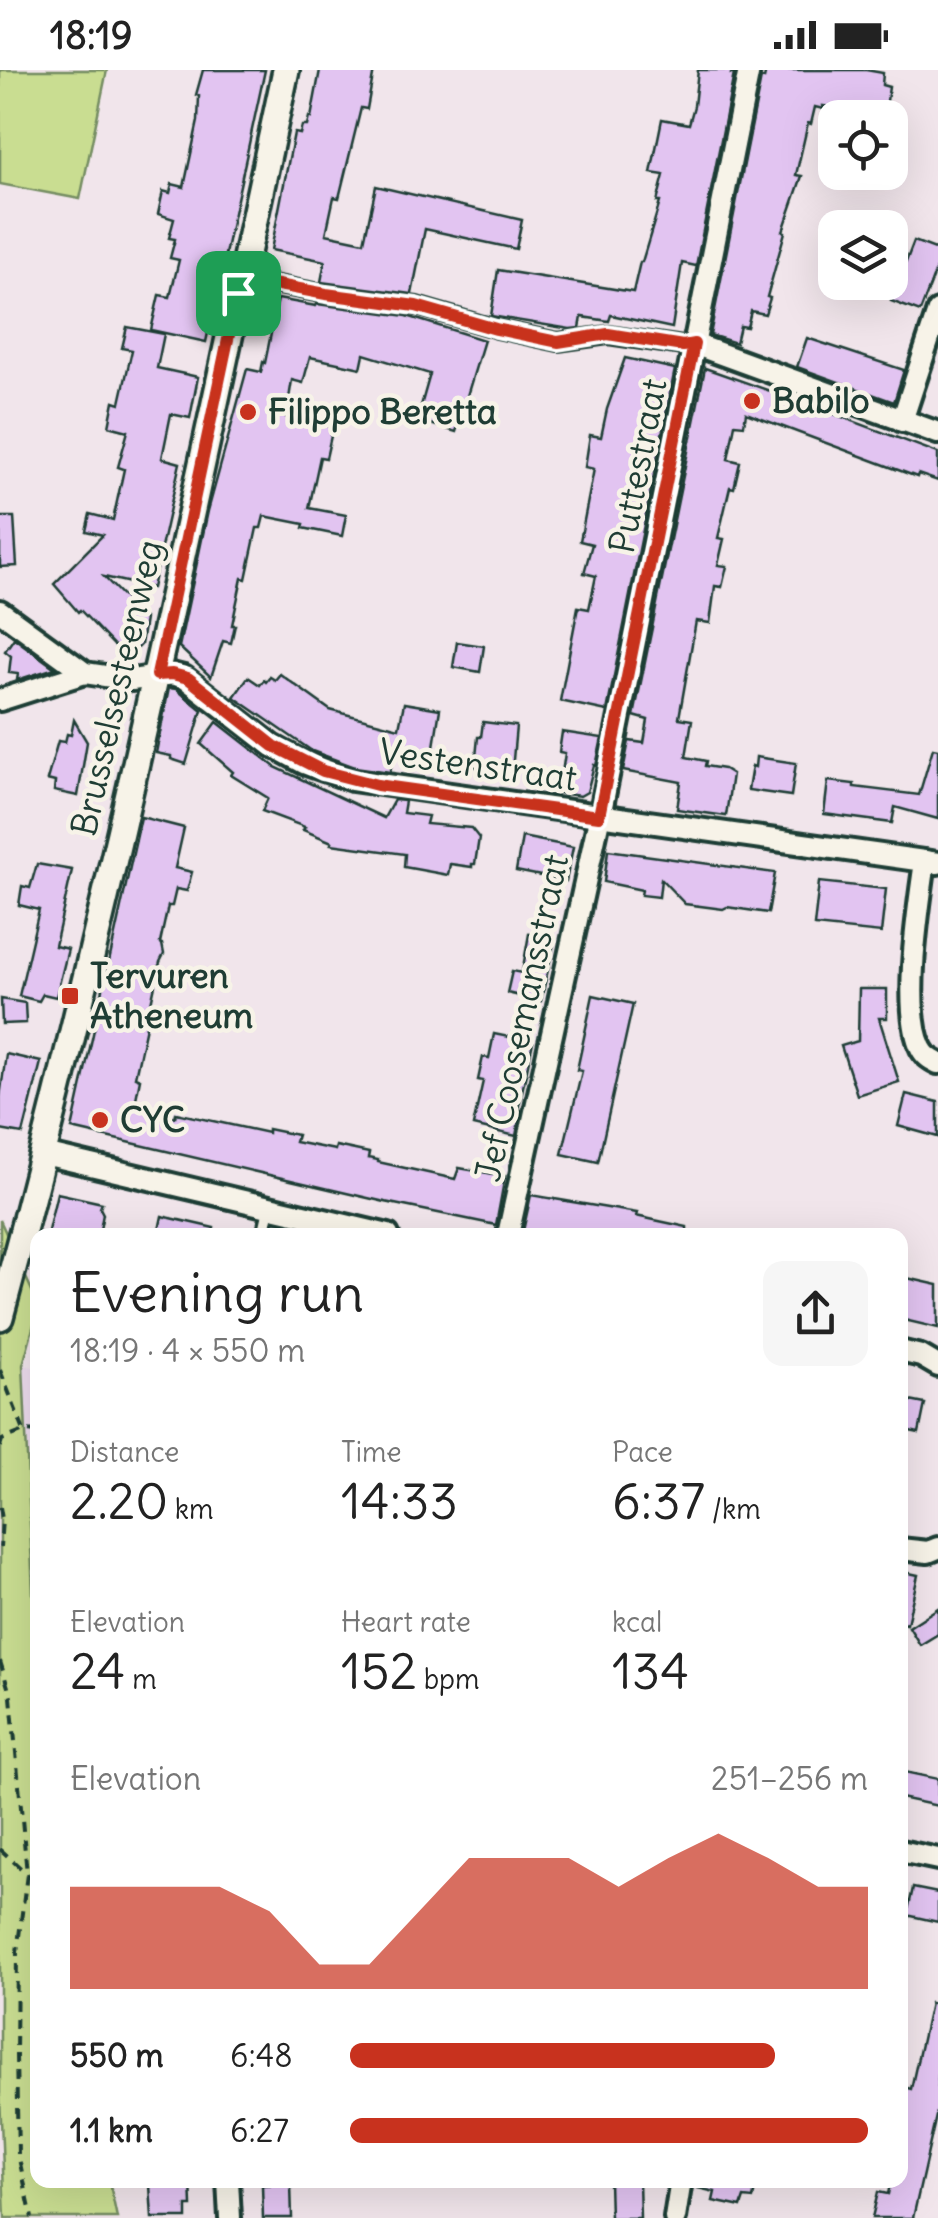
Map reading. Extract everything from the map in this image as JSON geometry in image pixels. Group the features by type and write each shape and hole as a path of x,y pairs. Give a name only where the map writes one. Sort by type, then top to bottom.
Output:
{"street":[{"name":"Brusselsesteenweg","path":"0,1318 79,1015 157,675 286,70"},
{"name":"Puttestraat","path":"599,816 749,70"},
{"path":"241,278 416,306 558,342 608,334 683,346 694,344 938,432"},
{"path":"902,421 938,311"},
{"path":"0,611 84,673"},
{"path":"0,700 84,673"},
{"name":"Vestenstraat","path":"84,673 132,680 172,674 188,678 274,746 323,771 377,785 932,862"},
{"name":"Jef Coosemansstraat","path":"510,1228 599,816"},
{"path":"932,862 914,935 914,1018 922,1052 938,1063"},
{"path":"44,1154 357,1228"},
{"path":"908,1354 938,1366"},
{"path":"908,1550 928,1552 938,1548"},
{"path":"908,1853 938,1859"},
{"path":"228,2188 230,2218"},
{"path":"675,2218 681,2188"}],"lane":[{"path":"265,1228 269,1208"}],"path":[{"path":"0,1370 24,1431"},
{"path":"0,1447 2,1440 30,1431"},
{"path":"0,1507 0,1548"},
{"path":"0,1660 11,1697 26,1874 16,1952 16,2056 18,2154 32,2218"},
{"path":"0,1849 30,1877"}],"shaded area":[{"path":"23,1365 30,1366 30,1538"}],"green space":[{"path":"0,70 107,70 80,199 0,184"},
{"path":"0,1220 30,1286 30,1339 23,1365 30,1525 30,2188 111,2188 117,2218 5,2218 0,2095"}],"building":[{"path":"203,70 265,70 206,342 151,330 159,295 170,297 179,260 170,258 175,239 169,238 174,219 158,214 163,191 170,193 172,184 184,187 198,121 196,95"},
{"path":"320,70 374,70 367,109 361,108 326,234 364,242 376,186 522,220 516,249 425,229 412,294 321,282 325,261 271,250 294,133 300,134 311,118"},
{"path":"698,70 732,70 734,74 696,266 682,263 672,328 611,315 609,321 582,317 580,328 570,329 491,316 498,270 633,292 660,202 664,175 651,173 662,119 689,124"},
{"path":"766,70 866,70 883,73 882,85 889,87 887,100 818,100 811,124 808,123 796,175 802,176 783,231 765,314 751,311 747,327 740,326 736,343 710,335 761,78 764,79"},
{"path":"914,241 938,250 938,265 920,312 891,301 908,300 908,257"},
{"path":"278,299 407,316 484,340 456,432 417,420 430,374 364,354 361,368 310,357 303,383 292,380 286,417 333,427 326,458 320,457 309,508 346,515 342,536 264,516 261,528 257,528 246,579 242,578 231,643 223,641 211,677 179,647 208,511 247,369 261,372 265,363"},
{"path":"127,327 164,334 157,368 198,377 190,418 171,414 162,458 180,463 152,588 104,577 145,619 141,645 127,659 54,584 103,535 86,531 90,514 113,520 124,469 118,467 128,431 109,426 114,401 120,403 132,350 122,348"},
{"path":"807,338 904,370 894,402 797,367"},
{"path":"625,358 675,369 607,711 560,701 578,607 589,609 596,576 584,573 592,544 580,541 594,469 585,467 590,435 601,437"},
{"path":"705,368 787,397 788,393 804,399 802,402 938,453 938,481 918,474 917,477 746,413 744,425 735,424 728,459 740,462 718,538 724,539 718,565 727,566 722,587 715,586 710,623 696,621 679,718 692,720 686,757 706,761 705,766 732,774 726,816 677,809 681,782 623,771 629,741 644,743 648,720 634,716"},
{"path":"0,517 14,517 17,566 0,567"},
{"path":"14,638 55,668 17,680 18,674 9,673 11,656 5,651"},
{"path":"457,642 484,646 480,672 453,667"},
{"path":"280,674 330,710 399,728 404,703 440,709 432,759 394,752 390,772 355,767 312,751 234,697 248,677 260,685"},
{"path":"169,688 176,689 202,710 186,764 156,753"},
{"path":"74,720 87,742 78,796 54,791 55,782 47,780 58,741 65,742 67,734 71,735"},
{"path":"217,722 275,767 384,818 394,800 405,801 403,813 428,816 426,824 471,828 479,838 475,864 450,864 448,875 404,867 405,854 331,844 303,830 305,827 262,811 268,798 231,775 233,772 201,744"},
{"path":"483,722 516,726 512,771 475,767"},
{"path":"562,732 602,738 587,792 580,796 559,793 565,753 559,752"},
{"path":"933,748 938,749 938,819 895,807 892,823 824,814 828,781 919,795"},
{"path":"756,757 796,763 791,796 748,790"},
{"path":"141,817 184,828 175,868 192,872 187,891 176,889 172,906 168,906 160,943 164,954 135,1077 140,1079 135,1104 168,1122 176,1113 268,1133 268,1129 297,1135 295,1142 369,1153 368,1158 378,1162 455,1179 459,1168 505,1176 496,1225 72,1129"},
{"path":"522,837 573,847 566,881 516,871"},
{"path":"608,850 775,873 768,913 685,904 661,879 659,897 604,882"},
{"path":"37,864 72,870 55,946 68,949 56,997 43,994 39,1001 19,996 39,910 19,905 22,886 30,888"},
{"path":"819,882 886,889 881,933 814,926"},
{"path":"529,934 555,939 541,1001 507,993 512,971 522,973"},
{"path":"859,989 887,989 887,1018 879,1018 899,1082 857,1095 841,1046 858,1041"},
{"path":"593,995 633,1004 598,1162 562,1154 582,1071 577,1070"},
{"path":"1,999 25,1003 26,1023 2,1024"},
{"path":"494,1034 533,1042 516,1136 473,1126 483,1081 478,1080 483,1057 489,1058"},
{"path":"6,1054 41,1062 23,1134 0,1130"},
{"path":"906,1094 938,1102 938,1137 898,1126"},
{"path":"57,1193 102,1203 100,1228 49,1228"},
{"path":"531,1195 637,1213 636,1216 687,1227 687,1228 524,1228"},
{"path":"162,1216 214,1228 159,1228"},
{"path":"908,1278 938,1285 938,1328 908,1321"},
{"path":"908,1401 925,1404 919,1433 908,1431"},
{"path":"908,1573 918,1575 908,1620"},
{"path":"938,1608 938,1634 920,1645 909,1627"},
{"path":"908,1773 938,1779 938,1806 908,1800"},
{"path":"913,1888 938,1893 938,1922 908,1915"},
{"path":"930,2003 938,2004 938,2107 913,2218 872,2218 878,2192 888,2194 889,2188 908,2188 908,2088 911,2089"},
{"path":"150,2188 191,2188 192,2206 187,2206 187,2218 152,2218"},
{"path":"262,2188 291,2188 292,2218 263,2218"},
{"path":"609,2188 639,2188 640,2218 610,2218"},
{"path":"698,2188 755,2188 753,2199 744,2198 741,2207 713,2201 715,2192"}],"place":[{"name":"Babilo","path":"752,401"},
{"name":"Filippo Beretta","path":"248,412"},
{"name":"Tervuren Atheneum","path":"70,996"},
{"name":"CYC","path":"100,1120"}],"route":[{"path":"241,278 416,306 558,342 608,334 683,346 694,344 599,816 377,785 323,771 274,746 188,678 157,675 238,293 241,278"}]}
